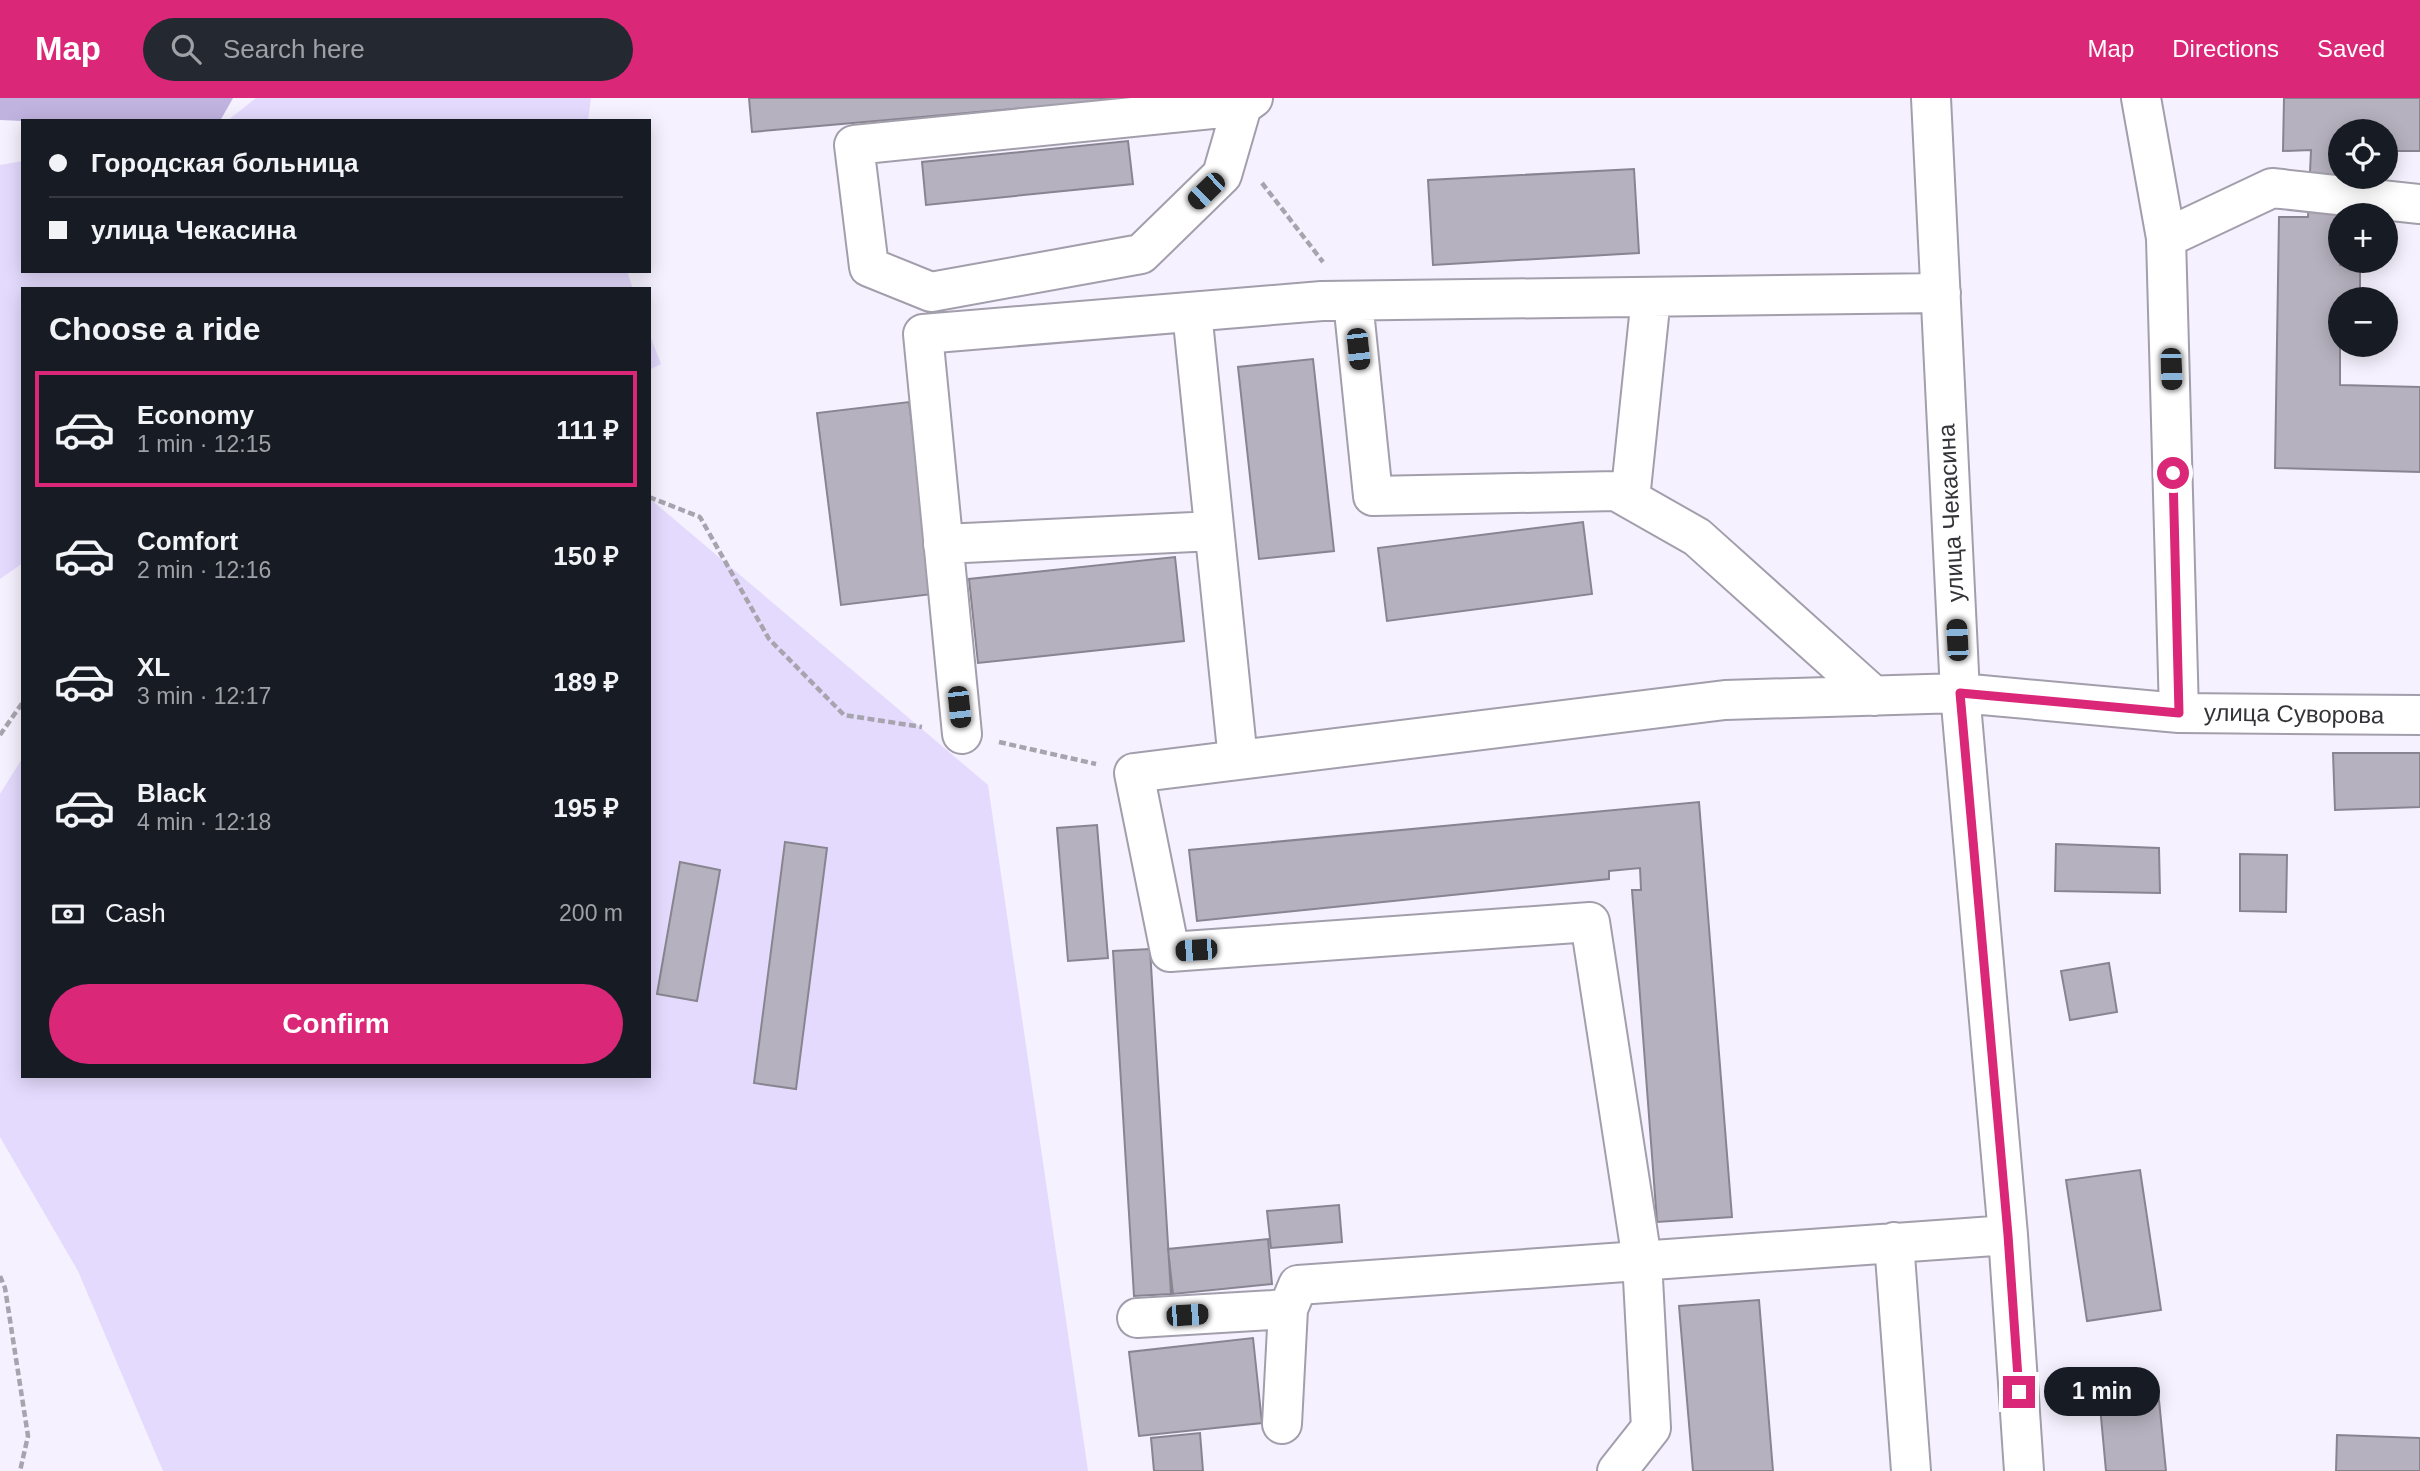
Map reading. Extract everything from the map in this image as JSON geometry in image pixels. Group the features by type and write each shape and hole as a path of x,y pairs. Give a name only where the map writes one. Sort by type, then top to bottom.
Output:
{"street":[{"name":"улица Чекасина","path":"1931,98 1960,693 2008,1235 2024,1471"},
{"path":"2141,98 2166,238 2179,713"},
{"path":"1246,101 1231,143 1222,175 1141,254 931,292 869,267 854,145 1246,101"},
{"path":"2166,238 2272,188 2420,204"},
{"path":"915,285 923,334 962,734"},
{"path":"923,334 1322,301 1941,293"},
{"path":"1630,499 1651,297"},
{"path":"1353,301 1373,496 1616,491 1697,537 1874,696"},
{"path":"1192,312 1238,760"},
{"path":"943,544 1214,531"},
{"name":"улица Суворова","path":"1134,773 1725,700 1960,693 2179,713 2420,715"},
{"path":"1134,773 1170,952 1590,922 1643,1261 1651,1428 1617,1471"},
{"path":"1282,1424 1288,1309 1298,1285 2008,1235"},
{"path":"1894,1242 1911,1471"},
{"path":"1137,1318 1288,1309"}],"path":[{"path":"1231,143 1353,301"},
{"path":"651,498 700,517 769,639 844,715 962,734 1134,773"},
{"path":"0,735 21,705"},
{"path":"0,1276 5,1288 28,1436 20,1471"}],"shaded area":[{"path":"0,98 233,98 221,119 0,120"},
{"path":"256,98 591,98 588,119 230,119"},
{"path":"21,161 21,273 628,273 632,287 21,287 21,564 0,579 0,165"},
{"path":"651,338 661,364 651,369"},
{"path":"651,500 988,785 1088,1471 163,1471 78,1271 0,1137 0,794 21,760 21,1078 651,1078"}],"building":[{"path":"749,98 1138,98 752,132"},
{"path":"2284,98 2420,98 2420,151 2398,151 2398,119 2328,119 2328,189 2343,189 2343,203 2328,203 2328,273 2360,273 2360,287 2328,287 2328,357 2340,357 2340,385 2420,387 2420,472 2275,468 2279,217 2308,217 2311,150 2283,151"},
{"path":"1128,141 1133,184 926,205 922,162"},
{"path":"1634,169 1639,253 1433,265 1428,180"},
{"path":"1313,359 1334,551 1259,559 1238,367"},
{"path":"909,402 933,594 841,605 817,413"},
{"path":"1583,522 1592,594 1387,621 1378,548"},
{"path":"1175,557 1184,641 978,663 969,579"},
{"path":"2333,753 2420,753 2420,807 2335,810"},
{"path":"1699,802 1732,1217 1657,1222 1632,890 1641,890 1640,868 1609,871 1609,879 1197,921 1189,850"},
{"path":"1097,825 1108,958 1068,961 1057,828"},
{"path":"785,842 827,848 796,1089 754,1083"},
{"path":"2056,844 2159,848 2160,893 2055,891"},
{"path":"2240,854 2287,855 2286,912 2240,911"},
{"path":"680,862 720,870 697,1001 657,994"},
{"path":"1150,949 1171,1294 1134,1296 1113,951"},
{"path":"2109,963 2117,1012 2070,1020 2061,971"},
{"path":"2140,1170 2161,1310 2087,1321 2066,1180"},
{"path":"1339,1205 1342,1242 1271,1248 1267,1211"},
{"path":"1268,1239 1272,1284 1173,1294 1168,1249"},
{"path":"1759,1300 1773,1471 1693,1471 1679,1306"},
{"path":"1253,1338 1262,1423 1139,1436 1129,1352"},
{"path":"2158,1390 2166,1471 2106,1471 2099,1395"},
{"path":"1200,1433 1203,1471 1154,1471 1151,1438"},
{"path":"2337,1435 2420,1438 2420,1471 2336,1471"}],"route":[{"path":"2019,1392 2008,1235 1960,693 2179,713 2173,473"}]}
